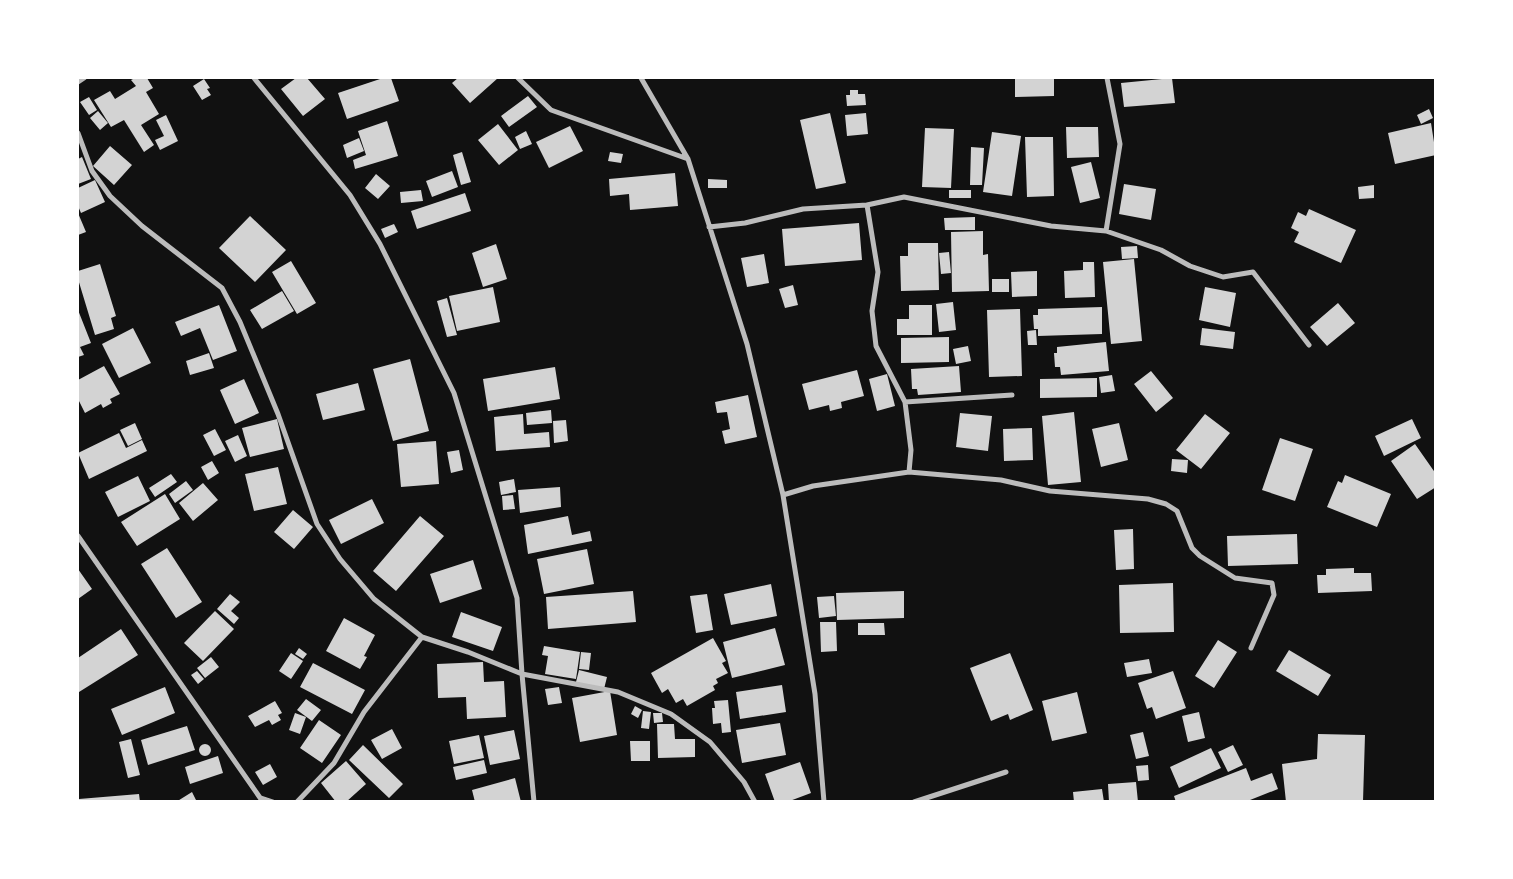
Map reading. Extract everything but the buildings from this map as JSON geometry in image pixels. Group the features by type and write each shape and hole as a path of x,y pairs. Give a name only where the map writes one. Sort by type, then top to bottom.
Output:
{"street":[{"path":"78,82 84,78"},
{"path":"254,78 350,195 380,244 454,393 517,598 534,802"},
{"path":"518,78 551,110 688,159"},
{"path":"641,78 688,159 747,344 783,496 815,694 824,802"},
{"path":"1106,231 1120,144 1107,78"},
{"path":"78,133 92,171 110,196 142,226 222,288 240,322 278,414 317,524 340,559 374,599 422,637 468,652 522,674 618,692 671,714 710,742 744,782 755,802"},
{"path":"709,227 745,223 803,209 867,205 904,198 1051,226 1106,231 1161,250 1190,266 1223,277 1253,272 1309,345"},
{"path":"867,205 878,272 872,311 876,346 905,402 911,450 909,472"},
{"path":"905,402 1012,395"},
{"path":"783,496 813,486 909,472 1001,480 1050,491 1148,499 1166,504 1177,511 1192,548 1200,556 1236,578 1272,583 1274,595 1251,648"},
{"path":"78,539 262,800 273,802"},
{"path":"297,802 334,763 364,712 422,637"},
{"path":"914,802 1006,772"}]}
